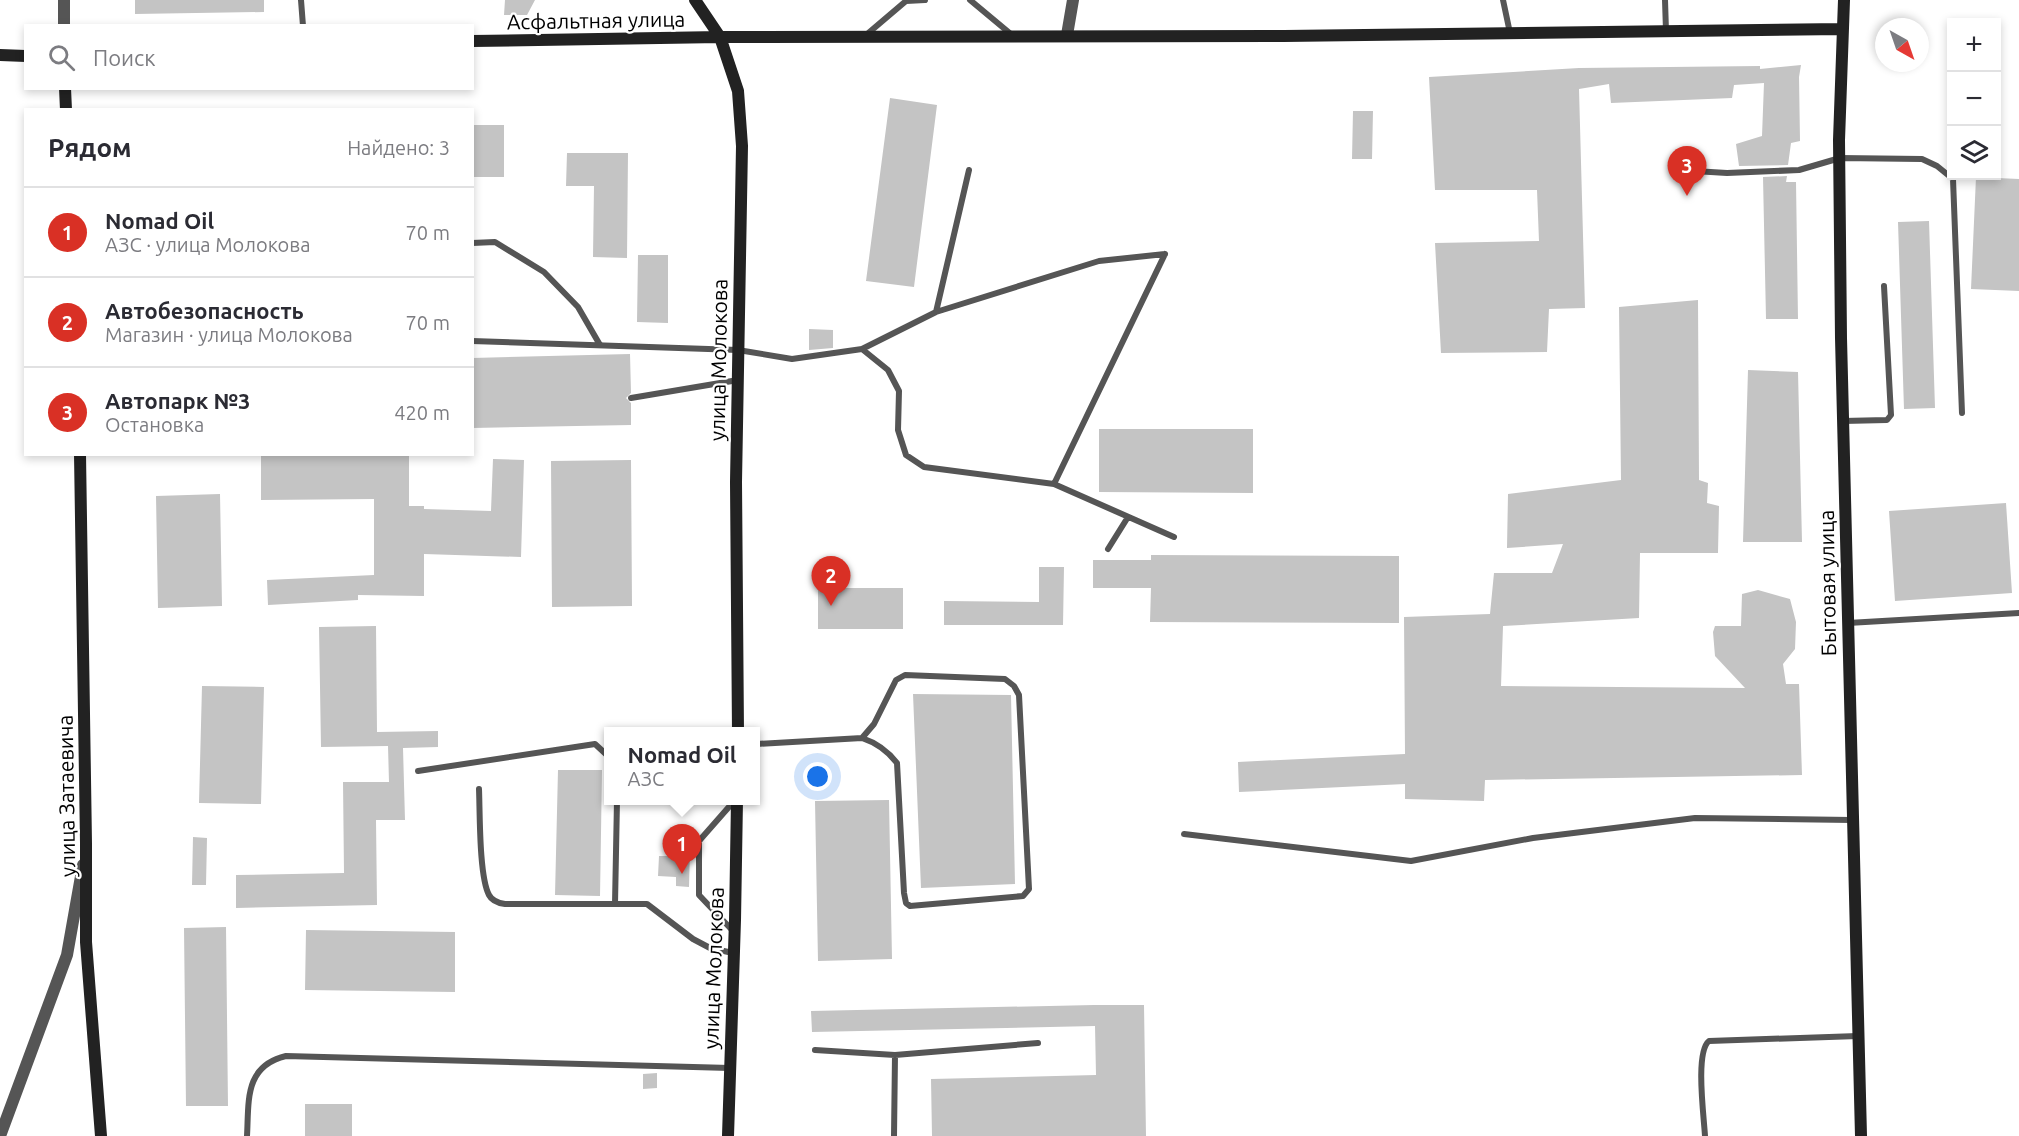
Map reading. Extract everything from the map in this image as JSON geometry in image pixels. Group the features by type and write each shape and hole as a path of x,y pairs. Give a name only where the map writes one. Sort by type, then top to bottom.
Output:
{"main road":[{"name":"улица Молокова","path":"695,0 720,37 738,91 742,146 736,494 738,727"},
{"path":"1843,29 1844,0"},
{"name":"Асфальтная улица","path":"474,41 720,37 1843,29"},
{"name":"Бытовая улица","path":"1843,29 1840,158 1843,422 1862,1136"},
{"path":"0,55 24,56"},
{"path":"65,90 66,108"},
{"name":"улица Затаевича","path":"80,456 86,942 101,1136"},
{"name":"улица Молокова","path":"728,1136 735,933 736,805"}],"street":[{"path":"64,0 64,24"},
{"path":"1066,35 1073,0"},
{"path":"0,1136 67,956 86,843"}],"lane":[{"path":"301,0 303,24"},
{"path":"865,36 906,1 925,0"},
{"path":"970,0 1012,35"},
{"path":"1503,0 1510,33"},
{"path":"1665,0 1666,31"},
{"path":"1694,171 1727,173 1799,170 1840,158 1922,159 1937,166 1953,179 1962,413"},
{"path":"936,312 969,170"},
{"path":"474,243 495,242 544,272 578,307 600,345"},
{"path":"474,341 738,350 792,359 862,349 936,312 1099,261 1165,254 1054,484"},
{"path":"1843,422 1887,420 1892,415 1884,286"},
{"path":"862,349 888,370 899,391 898,430 906,455 924,467 1054,484 1174,537"},
{"path":"631,398 738,380"},
{"path":"1108,549 1128,517"},
{"path":"1847,623 2019,613"},
{"path":"760,744 862,738 884,748 897,762 906,903 910,906 1023,896 1028,893 1019,695 1014,686 1005,679 904,675 896,680 874,724 862,738"},
{"path":"418,771 595,744 604,752"},
{"path":"479,789 482,863 491,898 505,904 647,904 693,939 710,948 734,953"},
{"path":"615,904 617,805"},
{"path":"732,805 699,841 699,895 735,933"},
{"path":"1184,834 1411,861 1533,838 1695,818 1852,820"},
{"path":"1705,1136 1701,1067 1702,1049 1708,1041 1858,1036"},
{"path":"815,1050 895,1055 1038,1042"},
{"path":"894,1136 895,1055"},
{"path":"247,1136 251,1091 256,1074 265,1064 286,1056 730,1068"}],"building":[{"path":"135,0 264,0 264,12 135,14"},
{"path":"505,0 535,0 527,15 504,15"},
{"path":"1801,65 1799,77 1800,141 1791,143 1788,165 1739,166 1736,144 1762,136 1764,83 1734,85 1732,98 1611,103 1609,84 1579,89 1585,308 1549,309 1547,352 1441,353 1435,243 1539,241 1537,190 1435,190 1429,77 1579,68 1760,66 1760,69"},
{"path":"890,98 937,105 914,287 866,281"},
{"path":"1353,111 1373,111 1372,159 1352,159"},
{"path":"474,125 504,125 504,177 474,177"},
{"path":"567,153 628,153 627,258 593,257 594,186 566,186"},
{"path":"1787,176 1786,182 1796,182 1798,319 1766,319 1763,177"},
{"path":"2019,179 2019,291 1971,289 1976,180"},
{"path":"1929,221 1935,408 1904,409 1898,222"},
{"path":"638,255 668,255 668,323 637,322"},
{"path":"1698,300 1699,480 1708,483 1707,503 1719,506 1718,553 1640,553 1639,618 1503,626 1501,686 1745,688 1715,656 1713,632 1715,626 1741,626 1742,594 1758,590 1790,599 1796,622 1795,649 1783,664 1786,684 1799,684 1802,775 1485,780 1484,801 1405,799 1405,784 1239,792 1238,762 1405,754 1404,617 1490,614 1494,573 1552,573 1563,544 1507,548 1508,494 1621,480 1619,307"},
{"path":"809,329 833,330 833,348 809,350"},
{"path":"630,354 631,393 626,398 631,403 631,425 474,428 474,358"},
{"path":"1748,370 1798,372 1802,542 1743,542"},
{"path":"1099,429 1253,429 1253,493 1099,492"},
{"path":"261,456 409,456 409,506 424,506 424,509 491,511 493,459 524,460 521,557 424,554 424,596 358,595 358,600 268,605 267,580 374,575 374,499 261,500"},
{"path":"631,460 632,606 552,607 551,461"},
{"path":"220,494 222,606 158,608 156,496"},
{"path":"2006,503 2012,593 1895,601 1889,511"},
{"path":"1151,555 1399,556 1399,623 1150,622 1151,588 1093,588 1093,560 1151,560"},
{"path":"1039,567 1064,567 1063,625 944,625 944,601 1039,602"},
{"path":"818,588 903,588 903,629 818,629"},
{"path":"376,626 377,732 438,731 438,747 403,748 405,820 376,820 377,905 236,908 236,875 344,873 343,782 389,782 388,746 321,747 319,627"},
{"path":"202,686 264,687 261,804 199,803"},
{"path":"913,694 1011,695 1015,884 921,888"},
{"path":"558,770 602,770 600,896 555,895"},
{"path":"889,800 892,959 818,961 815,801"},
{"path":"193,837 207,838 206,885 192,885"},
{"path":"677,849 690,849 689,887 676,886 676,877 658,876 659,856 677,856"},
{"path":"226,927 228,1106 186,1106 184,928"},
{"path":"306,930 455,932 455,992 305,990"},
{"path":"1144,1005 1146,1136 932,1136 931,1079 1096,1075 1095,1026 812,1032 811,1011"},
{"path":"657,1073 657,1088 643,1089 643,1074"},
{"path":"305,1104 352,1104 352,1136 305,1136"}],"place":[{"name":"Автопарк №3","path":"1687,196"},
{"name":"Автобезопасность","path":"831,606"},
{"name":"Nomad Oil","path":"682,874"}]}
